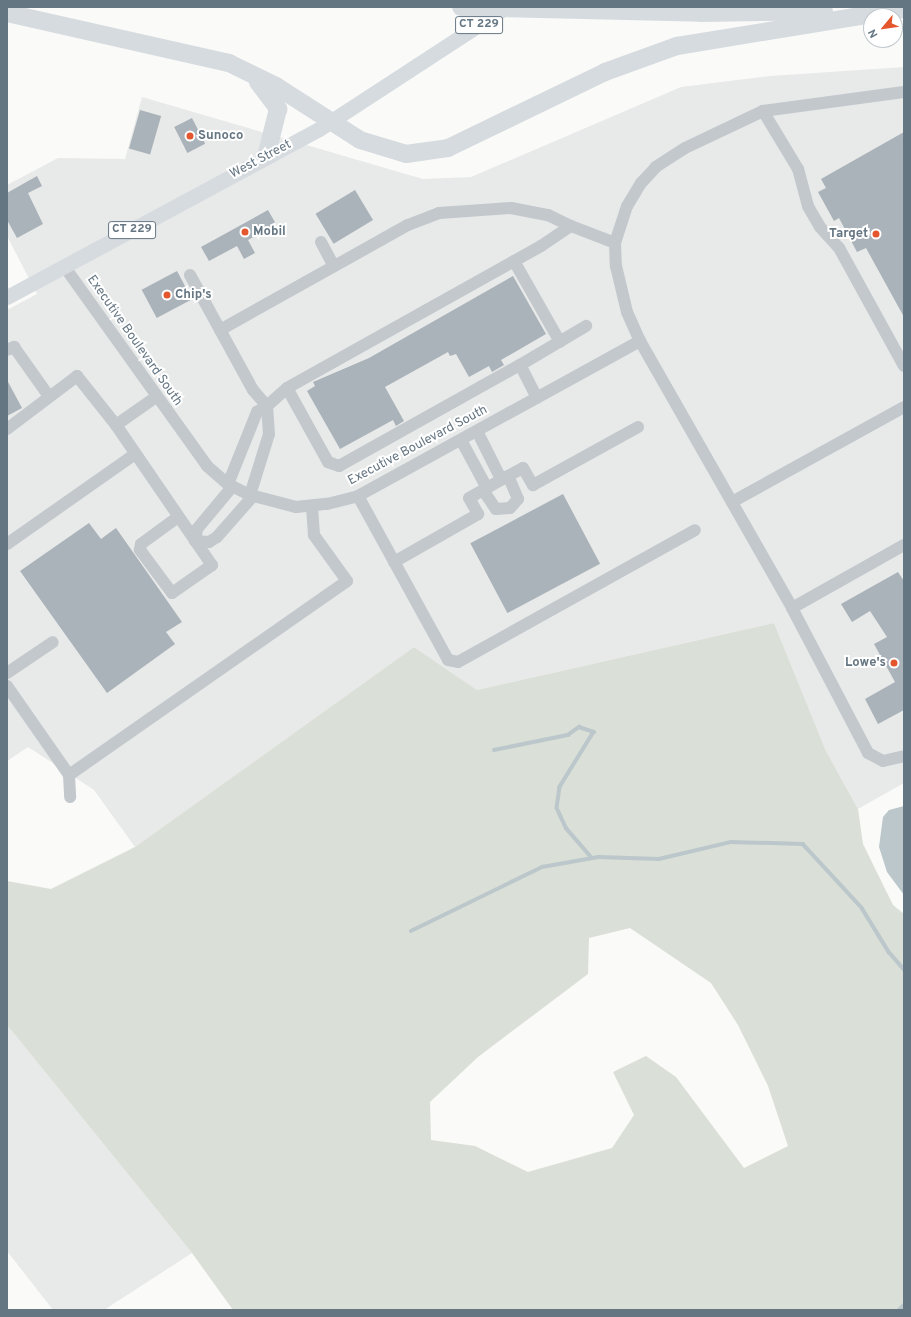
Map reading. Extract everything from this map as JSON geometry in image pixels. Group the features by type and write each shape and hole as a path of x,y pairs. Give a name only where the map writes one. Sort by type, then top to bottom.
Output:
{"highway":[{"path":"461,7 701,13 892,7"},
{"path":"7,13 229,63 276,86 360,140 389,152 436,151 605,72 670,48 726,36 904,9"},
{"path":"229,63 265,88 278,109 266,157"}],"main road":[{"name":"West Street","path":"7,297 331,122 452,44 506,7"}],"street":[{"path":"904,92 764,111 713,133 656,167 627,206 615,243 616,266 627,312 640,341 792,608 868,753 883,761 904,756"},
{"path":"764,111 798,169 811,211 820,227 840,248 904,366"},
{"path":"220,330 408,225 439,213 511,208 548,215 570,226 615,243"},
{"path":"195,541 197,529 230,485 257,412 267,406 287,388 514,261 570,226"},
{"path":"321,242 334,266"},
{"path":"514,261 560,342"},
{"name":"Executive Boulevard South","path":"64,266 198,455 230,485 251,496 280,504 312,507 358,496 640,341"},
{"path":"190,275 253,390 267,406 269,434 251,496 217,537 209,542 195,541"},
{"path":"287,388 328,462 339,466 520,365 586,326"},
{"path":"7,350 14,347 48,396"},
{"path":"520,365 537,398"},
{"path":"7,429 48,396 77,376 116,425 178,518 212,565 172,593 140,550 141,544 178,518"},
{"path":"116,425 156,397"},
{"path":"732,502 904,407"},
{"path":"394,562 478,514 469,498 505,477 523,468 533,485 638,427"},
{"path":"461,440 496,510 510,508 518,499 477,431"},
{"path":"7,544 135,454"},
{"path":"358,496 448,660 458,662 695,530"},
{"path":"69,775 347,581 314,535 312,507"},
{"path":"792,608 904,545"},
{"path":"7,673 53,642"},
{"path":"7,686 69,775 70,797"}],"shaded area":[{"path":"904,67 904,783 858,809 826,751 774,623 477,690 414,647 135,847 94,790 28,747 7,761 7,310 37,294 7,236 7,185 58,158 125,159 142,97 423,179 471,177 681,87 770,76"},
{"path":"774,623 826,751 858,809 863,844 893,905 904,914 904,1310 233,1310 192,1253 7,1025 7,881 51,889 135,847 414,647 477,690","holes":["630,928 711,983 738,1025 768,1086 788,1146 744,1168 676,1077 646,1056 613,1072 634,1115 612,1148 528,1172 475,1146 431,1140 430,1102 478,1057 588,974 589,938"]},
{"path":"904,806 904,895 887,872 879,847 883,817 889,810"},
{"path":"7,1025 192,1253 104,1310 53,1310 7,1251"}],"building":[{"path":"140,110 161,116 150,155 129,148"},
{"name":"Sunoco","path":"192,118 205,144 187,153 174,127"},
{"name":"Target","path":"904,132 904,317 866,248 857,252 839,218 834,221 818,192 826,188 821,179"},
{"path":"37,176 42,186 28,193 43,224 17,238 7,220 7,193"},
{"path":"355,190 373,220 334,244 316,214"},
{"name":"Mobil","path":"268,210 276,224 248,240 255,253 244,259 237,246 209,261 201,247"},
{"name":"Chip's","path":"177,271 192,299 157,318 142,290"},
{"path":"513,276 546,334 501,360 504,365 492,372 489,366 469,377 456,354 450,356 448,352 385,387 404,421 396,426 393,420 340,449 307,391 315,386 313,382 369,358"},
{"path":"7,380 22,408 7,416"},
{"path":"563,494 600,564 507,613 470,543"},
{"path":"89,523 101,539 116,528 182,622 166,632 175,644 107,693 20,571"},
{"path":"898,572 904,581 904,710 878,724 865,699 895,682 874,644 887,637 870,611 852,622 841,604"}],"waterway":[{"path":"494,750 568,735 579,727 594,732 560,787 557,808 567,829 592,858"},
{"path":"411,931 542,867 598,857 659,859 731,842 803,844 862,908 889,952 904,969"},
{"path":"899,1310 904,1305"}],"place":[{"name":"Sunoco","path":"190,136"},
{"name":"Mobil","path":"245,232"},
{"name":"Target","path":"876,234"},
{"name":"Chip's","path":"167,295"},
{"name":"Lowe's","path":"894,663"}]}
